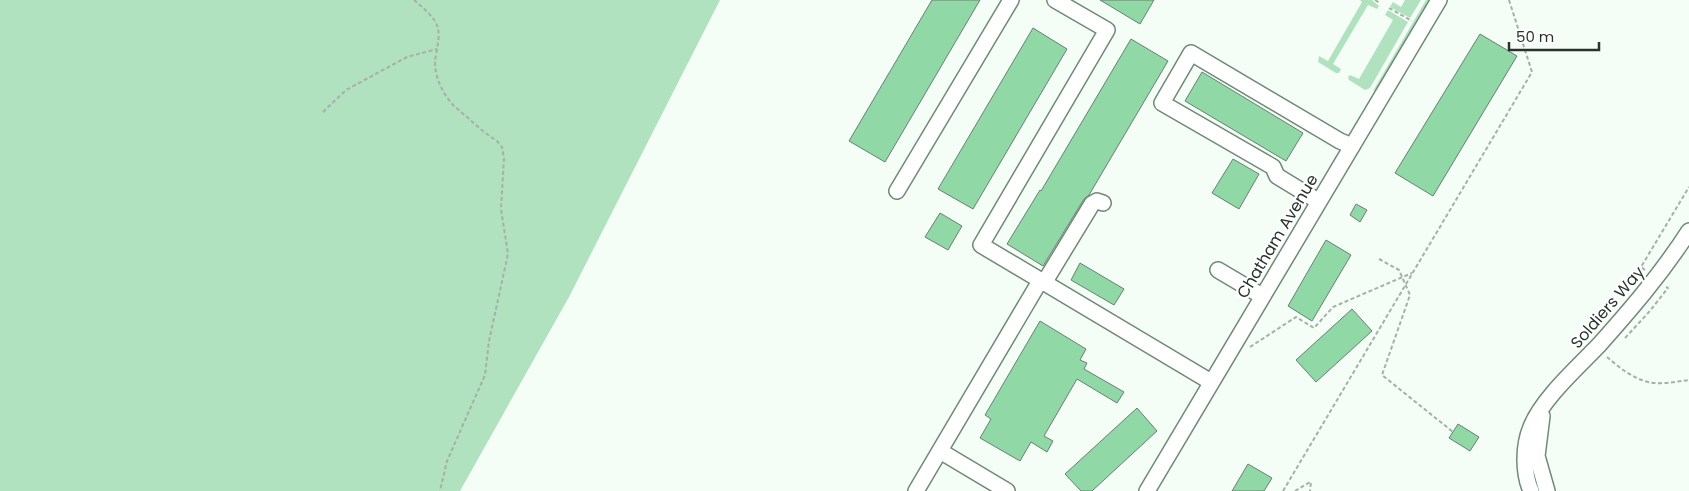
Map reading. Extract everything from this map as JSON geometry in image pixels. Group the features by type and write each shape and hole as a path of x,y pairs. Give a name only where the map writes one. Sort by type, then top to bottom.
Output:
{"street":[{"path":"897,191 1011,0"},
{"path":"1055,0 1106,30 981,244 1211,382"},
{"name":"Chatham Avenue","path":"1146,491 1439,0"},
{"path":"1318,201 1277,176 1273,167 1162,103 1191,54 1340,141 1352,146"},
{"path":"916,491 1042,282 1092,204 1097,201 1103,203"},
{"name":"Soldiers Way","path":"1530,491 1526,481 1527,443 1531,427 1546,403 1638,302 1673,256 1689,231"},
{"path":"1218,270 1262,296"},
{"path":"1546,403 1537,456 1547,491"},
{"path":"940,451 1007,491"}],"path":[{"path":"414,0 437,24 438,39 435,68 447,98 484,132 497,141 502,147 504,158 501,209 508,254 489,341 485,375 447,461 440,491"},
{"path":"1375,0 1380,3"},
{"path":"1283,491 1532,72 1509,0"},
{"path":"1390,8 1412,21"},
{"path":"323,112 346,90 407,57 436,49"},
{"path":"1620,344 1668,288 1641,267 1689,187"},
{"path":"1379,260 1399,270 1410,295 1382,375 1453,432"},
{"path":"1248,348 1296,317 1314,328 1333,307 1412,273"},
{"path":"1610,354 1606,357 1622,371 1642,380 1660,384 1689,380"},
{"path":"1295,491 1311,482 1310,491"}],"green space":[{"path":"0,0 720,0 569,297 460,491 0,491"},
{"path":"1360,0 1372,0 1379,6 1377,9 1368,5 1333,64 1341,69 1339,73 1336,73 1318,62 1319,56 1328,61 1362,2"},
{"path":"1405,0 1421,0 1410,18 1390,7 1393,2 1401,7"},
{"path":"1426,0 1432,0 1379,89 1373,91"},
{"path":"1388,10 1408,22 1370,88 1365,90 1349,80 1348,77 1350,75 1359,79 1393,20 1385,15"}],"building":[{"path":"932,0 980,0 885,162 849,141"},
{"path":"1100,0 1154,0 1140,24"},
{"path":"1033,28 1067,49 973,209 938,189"},
{"path":"1480,34 1517,56 1433,196 1395,173"},
{"path":"1131,39 1168,61 1089,195 1084,199 1043,266 1007,244 1041,191"},
{"path":"1202,72 1303,133 1286,161 1185,101"},
{"path":"1233,159 1259,174 1239,209 1212,193"},
{"path":"1356,204 1367,210 1360,222 1350,215"},
{"path":"940,213 962,226 948,250 925,237"},
{"path":"1326,240 1351,255 1312,321 1288,306"},
{"path":"1080,263 1124,289 1114,305 1071,280"},
{"path":"1352,309 1372,331 1316,382 1296,360"},
{"path":"1040,321 1086,349 1080,360 1087,363 1084,369 1124,392 1117,403 1077,379 1044,436 1053,441 1047,452 1031,442 1020,461 980,438 991,419 985,415"},
{"path":"1137,408 1157,431 1092,491 1081,491 1065,474"},
{"path":"1458,424 1479,437 1470,451 1449,438"},
{"path":"1248,464 1272,478 1264,491 1232,491"}]}
